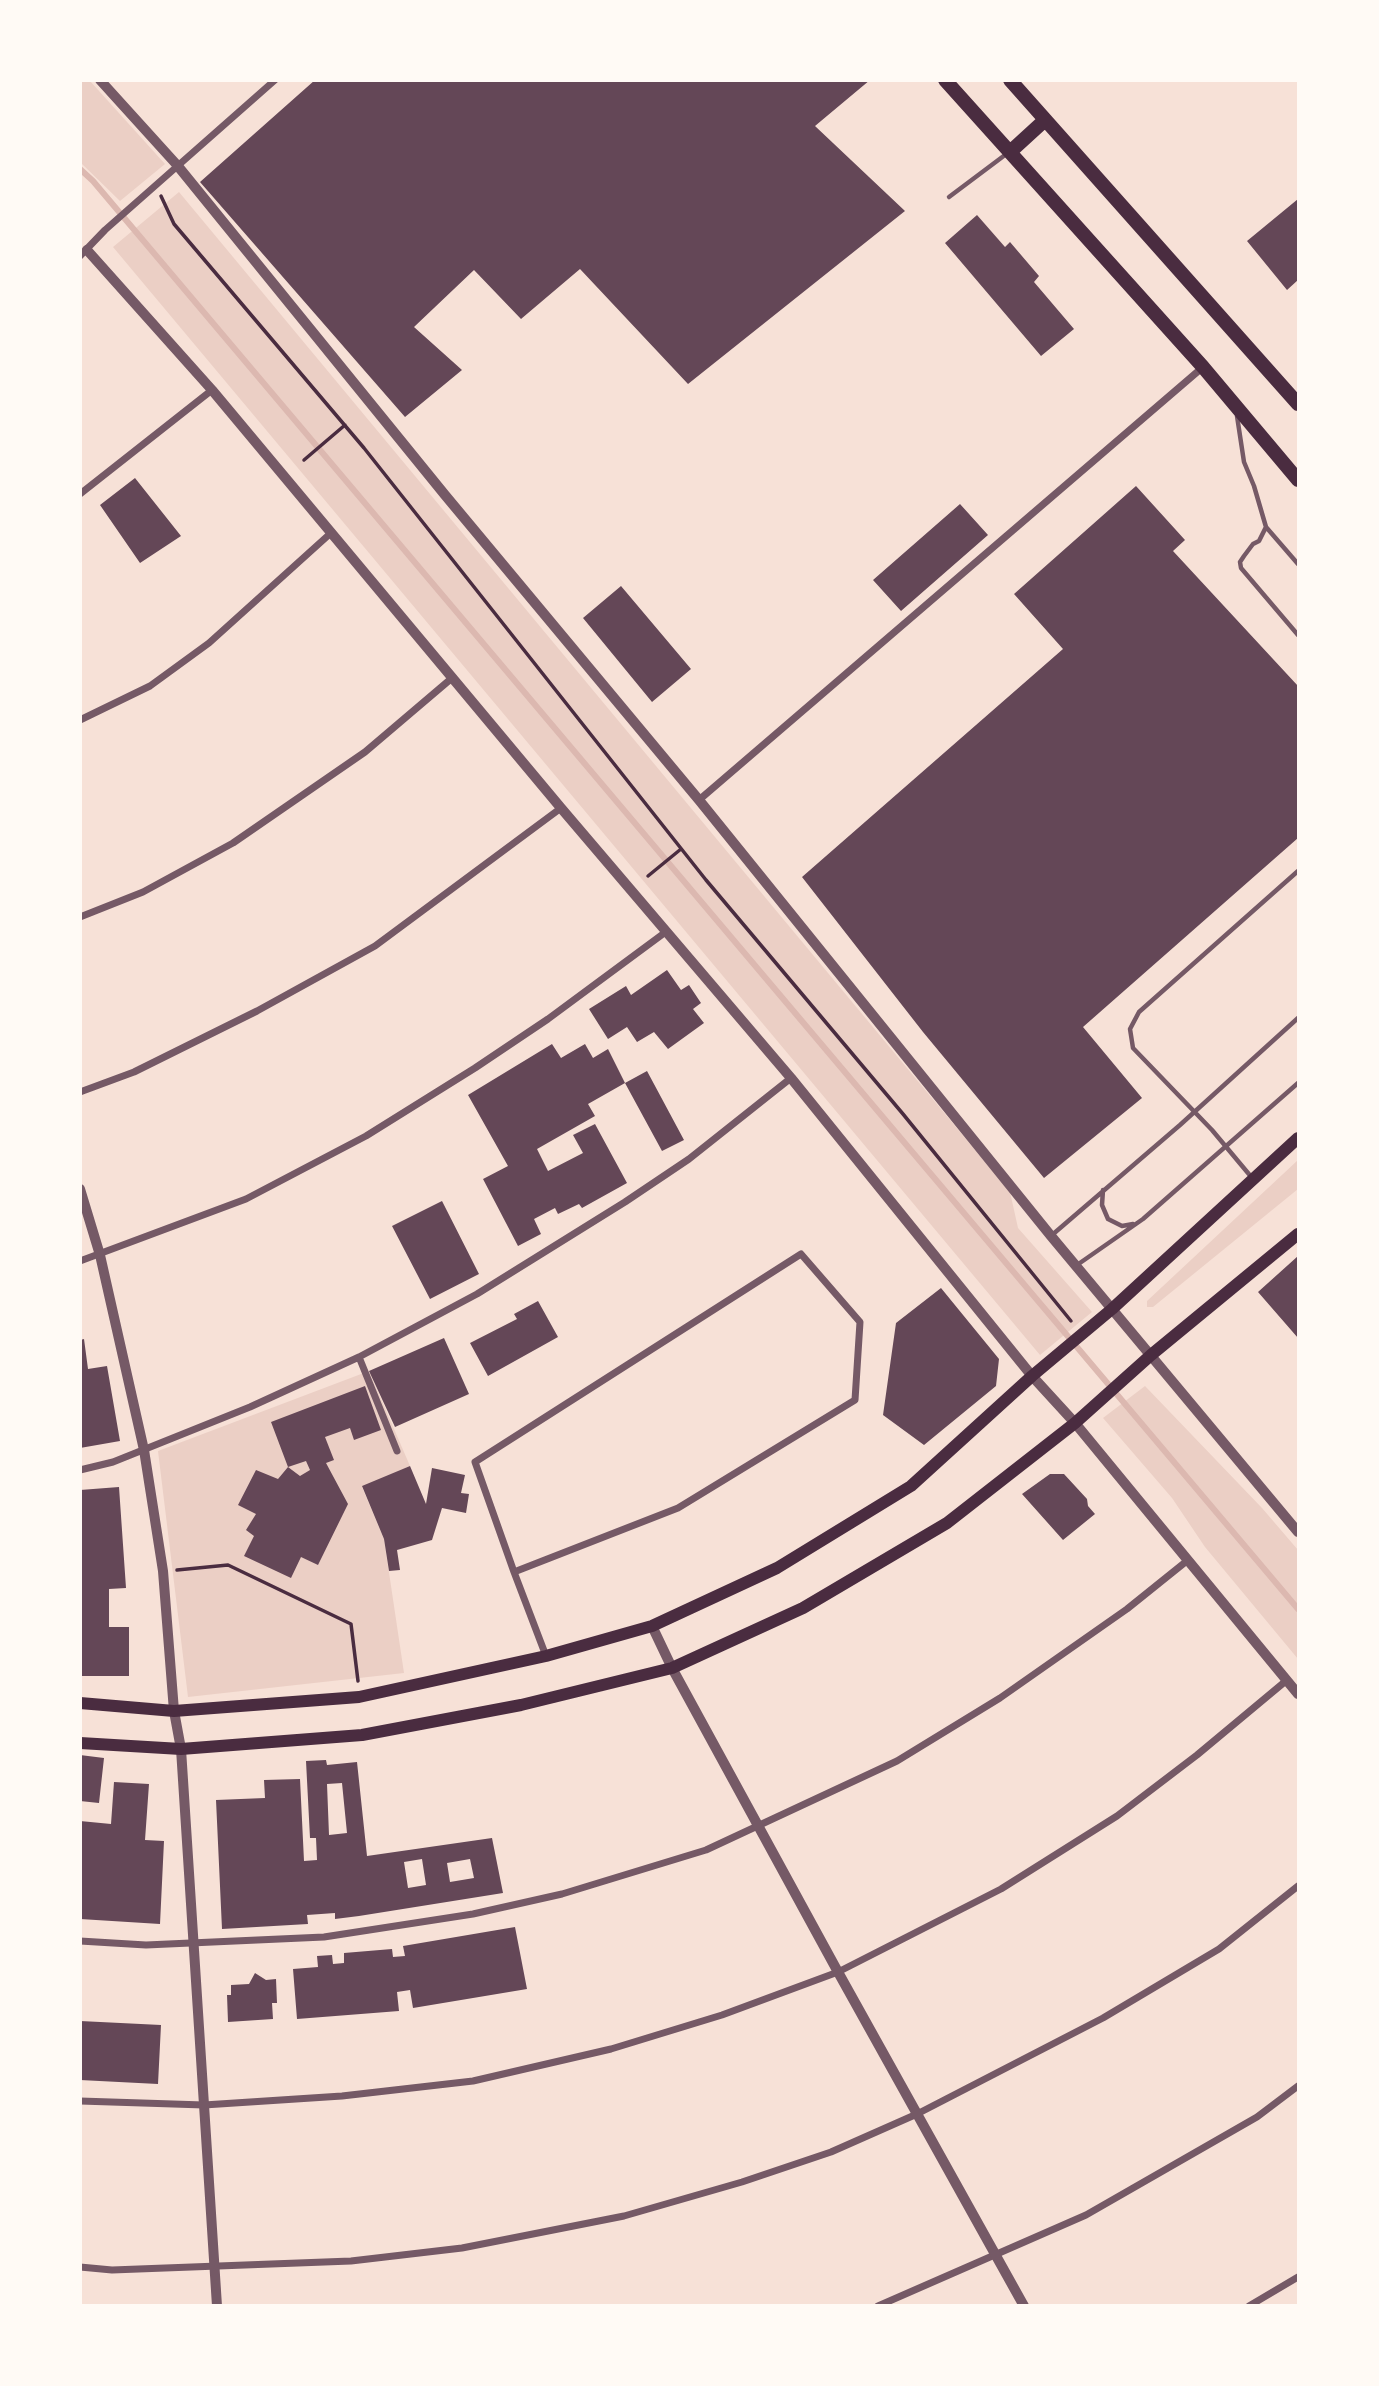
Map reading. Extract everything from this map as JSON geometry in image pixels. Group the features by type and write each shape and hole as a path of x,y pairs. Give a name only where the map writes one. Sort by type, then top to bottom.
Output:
{"highway":[{"path":"944,80 1203,367 1298,480"},
{"path":"1010,80 1297,399"},
{"path":"1010,152 1045,120"}],"main road":[{"path":"80,1703 174,1711 359,1696 546,1656 652,1626 777,1568 911,1486 1112,1309 1298,1138"},
{"path":"80,1743 181,1749 362,1735 521,1705 672,1668 803,1608 947,1523 1074,1423 1151,1355 1298,1234"}],"street":[{"path":"100,80 177,166 445,495 699,800 1051,1236 1298,1532"},
{"path":"275,80 105,230 84,253 212,390 332,532 561,808 791,1078 1032,1377 1074,1423 1298,1694"},
{"path":"699,800 1203,367"},
{"path":"80,494 212,390"},
{"path":"80,720 150,686 209,643 332,532"},
{"path":"80,917 142,892 233,843 365,752 452,678"},
{"path":"80,1092 134,1072 257,1011 375,946 561,808"},
{"path":"80,1261 246,1199 366,1136 548,1019 667,931"},
{"path":"80,1470 144,1450 250,1407 359,1357 477,1294 689,1159 791,1078"},
{"path":"80,1189 100,1255 144,1450 163,1571 174,1711 181,1749 217,2305"},
{"path":"514,1572 678,1508 855,1400 860,1322 802,1254 475,1462 514,1572 546,1656"},
{"path":"359,1357 397,1451"},
{"path":"80,1941 146,1945 324,1937 473,1914 562,1894 706,1850 897,1760 1000,1698 1127,1609 1188,1560"},
{"path":"652,1626 672,1668 838,1972 1024,2305"},
{"path":"80,2101 204,2105 342,2096 473,2081 611,2049 722,2015 838,1972 1001,1889 1116,1816 1287,1680"},
{"path":"80,2267 112,2270 215,2266 375,2258 462,2248 624,2216 743,2182 831,2152 917,2114 1102,2018 1219,1949 1298,1886"},
{"path":"878,2305 1086,2215 1257,2117 1298,2086"},
{"path":"1250,2305 1298,2277"}],"lane":[{"path":"949,197 1010,152"},
{"path":"1235,404 1244,462 1266,527 1298,564"},
{"path":"1266,527 1259,541 1253,544 1240,562 1241,568 1298,635"},
{"path":"1254,1180 1194,1111 1133,1048 1130,1029 1133,1020 1298,871"},
{"path":"1051,1236 1298,1018"},
{"path":"1076,1266 1137,1223 1298,1083"},
{"path":"1104,1189 1102,1205 1108,1219 1122,1226 1137,1223"}],"path":[{"path":"156,185 174,224 345,425 681,849 1087,1331"},
{"path":"304,460 345,425"},
{"path":"648,876 681,849"},
{"path":"163,1571 228,1565 351,1624 359,1696"}],"shaded area":[{"path":"80,81 90,81 165,164 120,201 81,163"},
{"path":"179,192 1010,1192 1018,1228 1092,1312 1040,1355 113,247"},
{"path":"1298,1160 1298,1189 1153,1307 1147,1307 1147,1301"},
{"path":"369,1371 410,1466 362,1487 384,1539 404,1673 188,1697 158,1451"},
{"path":"1145,1386 1262,1508 1298,1550 1298,1659 1205,1547 1172,1498 1103,1418"}],"building":[{"path":"315,80 870,80 815,126 905,211 688,384 580,269 521,319 474,270 414,327 462,370 405,417 200,182"},
{"path":"1298,199 1298,280 1287,290 1247,241"},
{"path":"977,215 1005,247 1010,242 1039,276 1034,282 1074,329 1041,356 945,243"},
{"path":"135,478 181,536 140,563 100,505"},
{"path":"1136,486 1185,540 1173,551 1298,686 1298,838 1083,1027 1142,1098 1044,1178 923,1032 802,877 1063,649 1014,594"},
{"path":"960,504 988,535 901,611 873,580"},
{"path":"621,586 691,669 652,702 583,618"},
{"path":"667,970 681,990 689,985 701,1003 693,1009 704,1023 668,1049 654,1032 637,1042 627,1027 608,1039 589,1009 626,986 631,995"},
{"path":"552,1044 561,1058 585,1044 593,1058 608,1049 625,1083 588,1104 595,1116 537,1149 548,1171 583,1153 573,1135 595,1124 627,1183 582,1208 579,1204 558,1214 555,1208 534,1219 541,1234 518,1246 483,1179 508,1166 468,1095"},
{"path":"647,1071 684,1140 662,1151 625,1083"},
{"path":"442,1201 479,1274 430,1299 392,1226"},
{"path":"1298,1256 1298,1338 1258,1292"},
{"path":"941,1288 999,1359 996,1386 924,1445 883,1415 896,1323"},
{"path":"538,1301 558,1337 488,1376 470,1343 517,1319 514,1314"},
{"path":"444,1338 469,1394 395,1427 369,1371"},
{"path":"84,1339 88,1369 107,1366 120,1441 80,1448 80,1340"},
{"path":"365,1386 381,1430 354,1440 350,1428 325,1437 334,1460 326,1463 348,1504 318,1565 301,1557 291,1578 244,1556 254,1536 246,1530 256,1514 238,1505 256,1470 278,1479 288,1467 271,1422","holes":["306,1461 310,1470 300,1476 288,1467"]},
{"path":"410,1466 426,1504 432,1468 465,1475 461,1493 469,1494 466,1513 442,1508 432,1540 397,1550 400,1570 389,1571 384,1539 362,1486"},
{"path":"1050,1474 1064,1474 1087,1499 1088,1506 1095,1514 1063,1540 1022,1494"},
{"path":"119,1487 126,1588 109,1589 109,1627 129,1627 129,1676 80,1676 80,1490"},
{"path":"80,1755 104,1758 99,1803 80,1801"},
{"path":"326,1760 327,1765 357,1762 367,1856 492,1838 503,1893 335,1919 335,1913 307,1915 308,1924 222,1929 216,1800 265,1798 264,1780 300,1779 304,1861 317,1860 316,1838 310,1838 306,1761","holes":["342,1783 347,1833 329,1835 327,1784","422,1859 426,1885 408,1888 404,1862","470,1859 474,1878 450,1882 447,1863"]},
{"path":"114,1782 149,1784 145,1840 164,1841 160,1924 80,1919 80,1821 111,1824"},
{"path":"515,1927 527,1989 413,2008 410,1990 397,1992 399,2011 297,2019 293,1969 318,1967 317,1956 332,1955 333,1964 344,1963 344,1953 392,1949 393,1957 405,1956 403,1946"},
{"path":"255,1973 266,1980 276,1979 277,2003 272,2003 273,2019 228,2022 227,1995 231,1995 231,1985 249,1984"},
{"path":"80,2021 161,2025 158,2084 80,2080"}],"waterway":[{"path":"80,169 93,181 1298,1609"}]}
